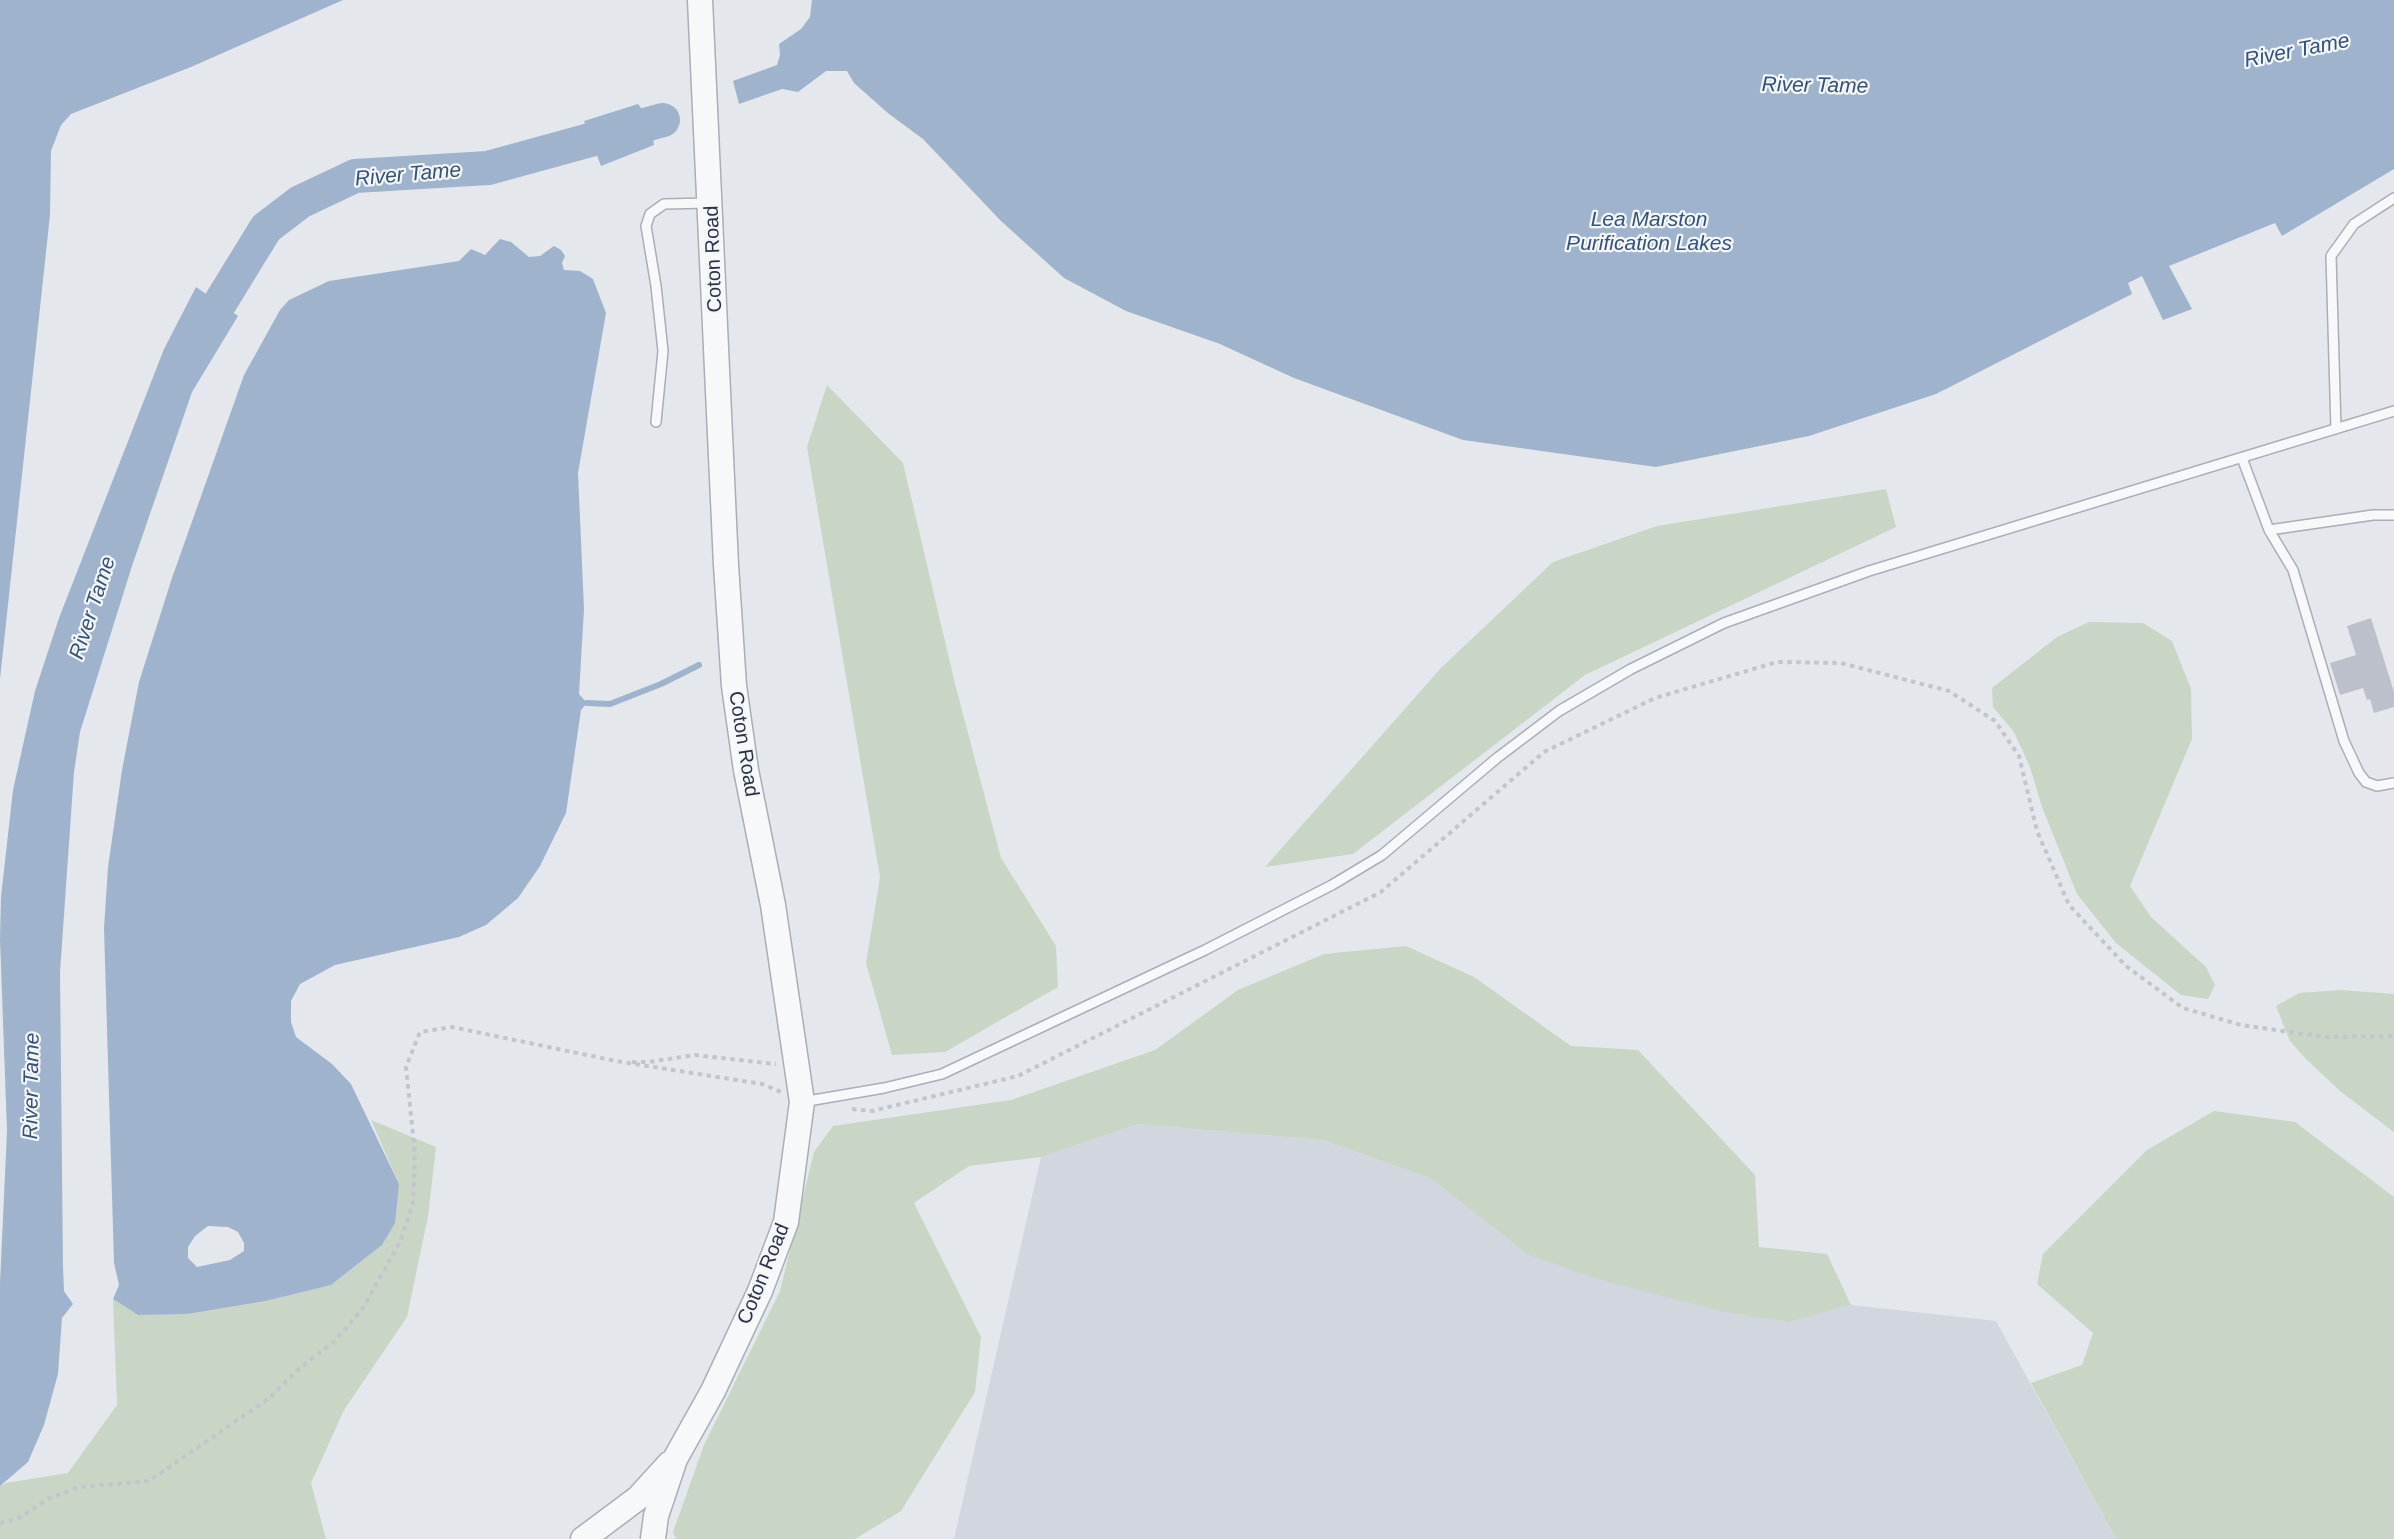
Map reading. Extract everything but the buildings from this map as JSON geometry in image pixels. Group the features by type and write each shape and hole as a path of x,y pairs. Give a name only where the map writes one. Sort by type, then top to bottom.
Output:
{"street":[{"name":"Coton Road","path":"653,1539 656,1516 675,1459 732,1351 760,1291 786,1222 802,1102 772,905 746,770 734,686 726,565 700,0"},
{"name":"Coton Road","path":"583,1539 638,1498 675,1459"}],"lane":[{"path":"2336,429 2331,256 2354,224 2394,198"},
{"path":"656,422 663,351 656,286 646,226 650,214 664,204 711,203"},
{"path":"802,1102 884,1088 942,1074 1205,950 1332,885 1382,855 1497,758 1559,711 1631,669 1724,622 1869,571 2394,411"},
{"path":"2242,458 2269,530 2293,570 2344,741 2359,773 2366,782 2377,786 2394,783"},
{"path":"2269,530 2373,515 2394,515"}],"path":[{"path":"849,1108 872,1111 1018,1076 1381,892 1544,752 1655,698 1776,662 1840,663 1939,688 1949,691 1995,721 2019,756 2037,831 2069,905 2126,966 2183,1008 2241,1025 2325,1037 2394,1036"},
{"path":"0,1523 18,1519 50,1498 79,1487 149,1481 268,1399 301,1366 335,1341 363,1308 383,1275 400,1242 413,1204 415,1154 406,1067 420,1032 452,1027 616,1061 762,1084 802,1102"},
{"path":"616,1061 649,1062 695,1055 797,1068"}],"shaded area":[{"path":"1139,1124 1320,1140 1430,1178 1527,1254 1789,1322 1851,1305 1996,1321 2116,1539 954,1539 1041,1157"}],"green space":[{"path":"827,385 903,463 955,684 1001,858 1056,946 1058,987 945,1052 892,1055 866,963 880,877 807,447"},
{"path":"1886,489 1896,527 1585,675 1353,854 1265,867 1441,668 1553,562 1657,526"},
{"path":"2089,622 2143,623 2172,641 2191,689 2192,739 2130,886 2151,917 2206,967 2215,985 2208,999 2181,995 2116,943 2077,894 2042,807 2030,767 2014,732 1993,707 1992,688 2057,637"},
{"path":"1406,946 1474,977 1571,1046 1638,1050 1755,1175 1759,1247 1827,1254 1851,1305 1789,1322 1725,1312 1597,1279 1527,1254 1430,1178 1321,1140 1139,1124 1041,1157 969,1166 914,1203 981,1337 975,1392 901,1511 855,1539 676,1539 673,1532 704,1445 780,1291 814,1152 833,1126 1011,1100 1155,1050 1238,990 1324,954"},
{"path":"2341,990 2394,994 2394,1132 2340,1091 2306,1059 2290,1041 2276,1006 2299,993"},
{"path":"2214,1111 2295,1122 2394,1197 2394,1539 2116,1539 2031,1383 2082,1365 2093,1333 2037,1284 2043,1254 2147,1150"},
{"path":"371,1120 436,1147 428,1216 407,1317 344,1410 311,1483 326,1539 0,1539 0,1486 6,1483 68,1473 117,1405 113,1299 138,1315 161,1314 331,1285 382,1245 399,1184"}],"water":[{"path":"0,0 343,0 191,67 71,114 61,125 51,151 50,215 0,679"},
{"name":"Lea Marston Purification Lakes","path":"812,0 2394,0 2394,169 2282,236 2275,223 2169,266 2192,309 2163,320 2142,276 2128,283 2132,294 1936,394 1809,436 1656,467 1463,440 1294,378 1220,344 1126,311 1064,278 1001,221 923,139 889,114 854,83 847,71 826,71 798,92 782,89 739,104 733,81 777,65 780,55 779,44 801,29 810,17"},
{"path":"638,104 644,112 657,107 667,130 653,139 654,145 601,166 584,121"},
{"path":"500,239 511,242 529,257 540,256 554,246 565,256 562,263 564,270 580,271 593,279 606,313 578,473 584,609 579,694 587,703 581,710 566,813 540,866 518,898 486,925 459,937 335,965 300,984 291,1001 291,1022 296,1037 332,1064 351,1084 399,1184 395,1223 382,1245 331,1285 265,1301 187,1314 138,1315 113,1299 119,1285 114,1263 104,928 108,867 122,770 139,682 172,578 244,375 280,310 289,300 329,281 459,261 471,249 485,255","holes":["208,1226 228,1227 238,1232 244,1243 244,1251 230,1260 197,1267 188,1258 188,1247 195,1236"]},
{"path":"196,287 238,316 192,392 132,566 80,732 74,772 60,972 63,1267 64,1291 73,1304 62,1318 58,1374 44,1425 28,1462 0,1486 0,1283 7,1131 0,939 1,897 13,790 35,691 59,618 164,349"}],"waterway":[{"name":"River Tame","path":"196,342 266,228 300,202 355,176 488,168 663,120"},
{"path":"587,703 610,704 661,684 699,665"}]}
